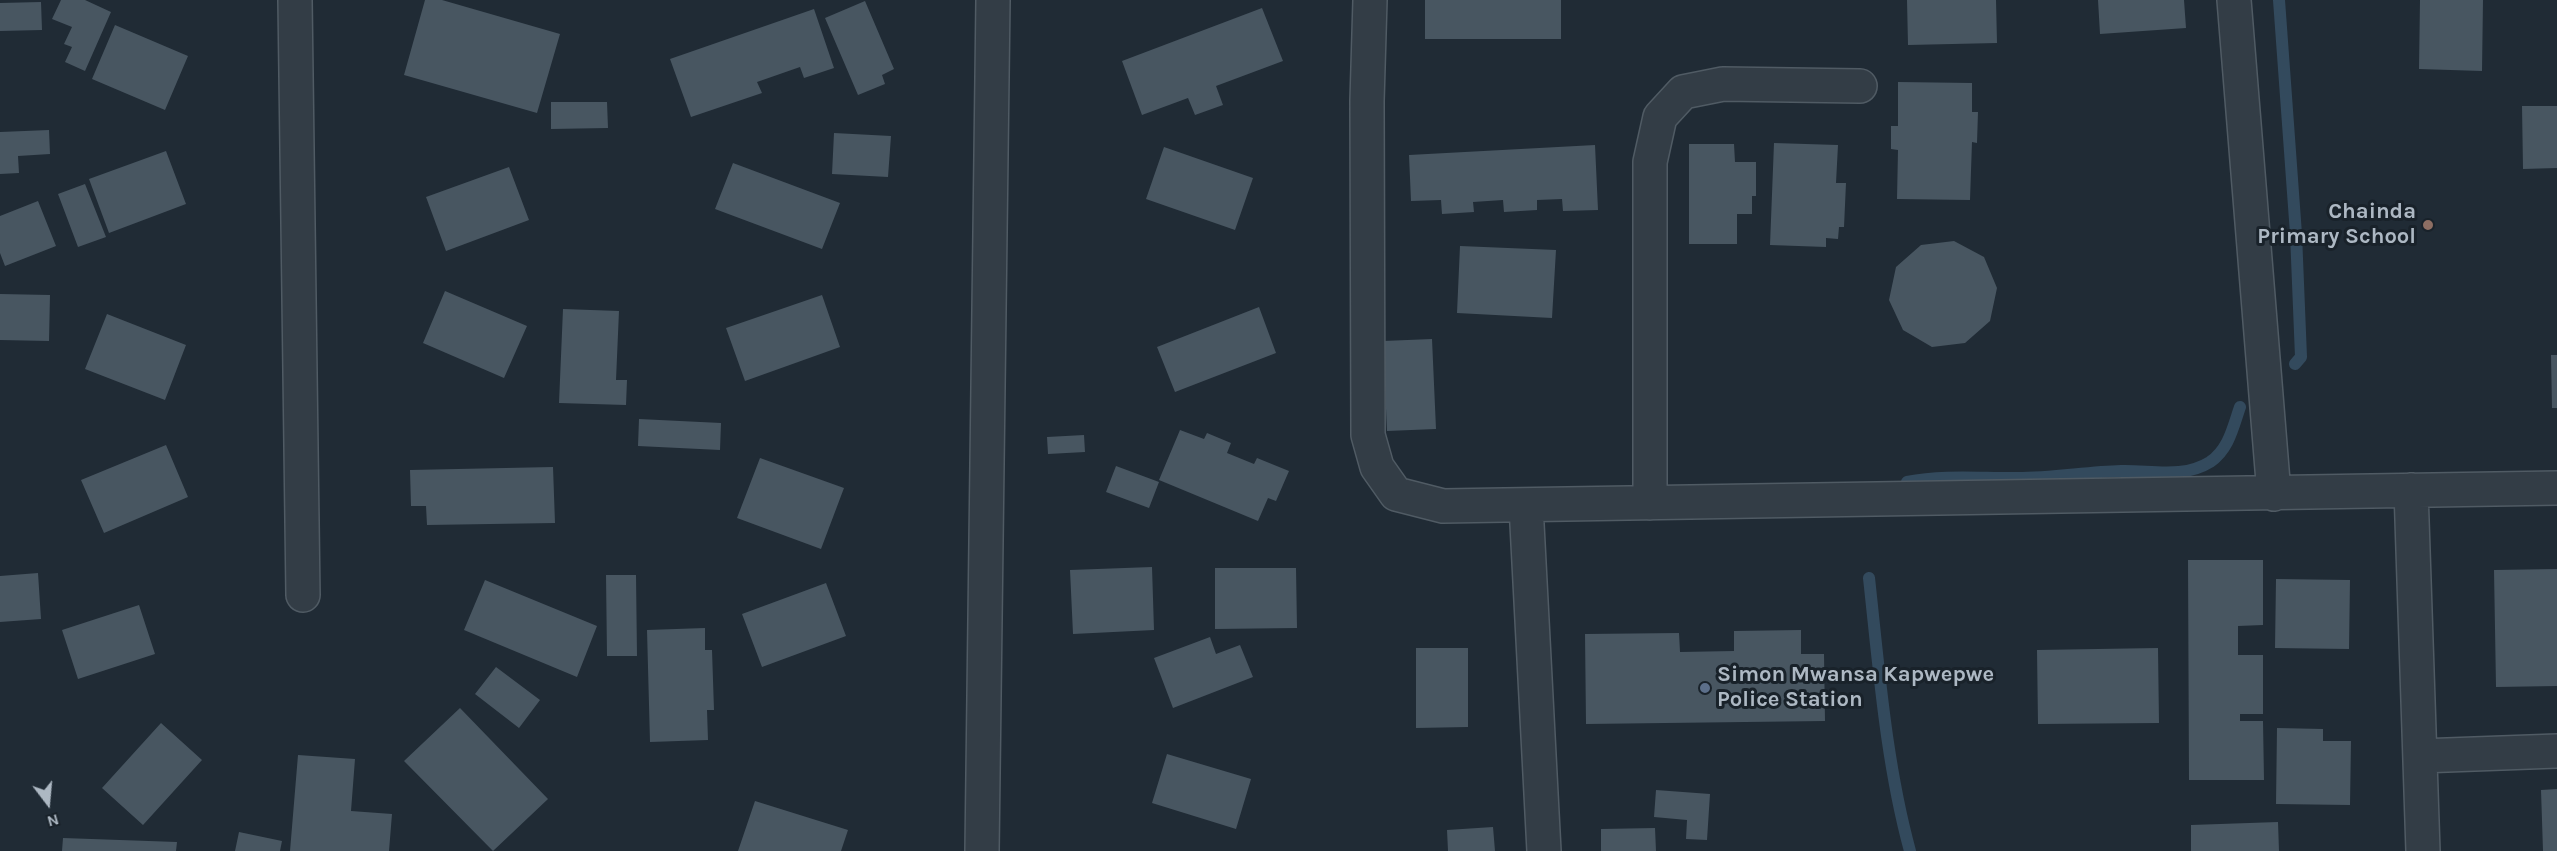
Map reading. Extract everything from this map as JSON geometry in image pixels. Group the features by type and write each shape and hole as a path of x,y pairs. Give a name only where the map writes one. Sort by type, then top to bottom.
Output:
{"street":[{"path":"295,0 303,595"},
{"path":"982,851 993,0"},
{"path":"1370,0 1367,101 1368,435 1377,467 1396,494 1443,506 2557,488"},
{"path":"2234,0 2274,494"},
{"path":"1650,503 1650,162 1660,117 1683,92 1723,84 1860,86"},
{"path":"2411,490 2423,851"},
{"path":"1526,505 1544,851"},
{"path":"2420,756 2557,751"}],"building":[{"path":"61,0 85,0 111,12 85,71 65,62 72,47 64,44 72,27 52,19"},
{"path":"425,0 442,0 560,34 537,113 404,75"},
{"path":"1425,0 1561,0 1561,39 1425,39"},
{"path":"1907,0 1996,0 1997,43 1908,45"},
{"path":"2098,0 2184,0 2186,28 2100,34"},
{"path":"2420,0 2483,0 2482,71 2419,69"},
{"path":"865,1 894,69 882,75 885,84 858,95 825,18"},
{"path":"41,2 42,30 0,31 0,3"},
{"path":"1262,8 1283,61 1216,86 1223,105 1195,115 1188,98 1142,115 1122,61"},
{"path":"814,9 834,68 804,78 800,67 757,82 762,93 691,117 670,59"},
{"path":"115,25 188,56 165,110 92,79"},
{"path":"1898,82 1972,83 1972,112 1978,112 1977,143 1972,142 1970,200 1897,199 1898,150 1891,149 1891,126 1898,126"},
{"path":"551,102 607,102 608,128 551,129"},
{"path":"2522,106 2557,106 2557,168 2523,169"},
{"path":"49,130 50,154 18,156 19,173 0,174 0,132"},
{"path":"834,133 891,136 888,177 832,174"},
{"path":"1774,143 1838,145 1836,183 1846,183 1844,227 1839,227 1838,239 1826,238 1826,247 1770,245"},
{"path":"1689,144 1734,144 1735,162 1756,162 1756,196 1752,196 1752,214 1737,214 1737,244 1689,244"},
{"path":"1595,145 1598,210 1563,211 1562,199 1537,200 1537,210 1504,212 1503,200 1473,202 1474,212 1442,214 1441,200 1411,201 1409,155"},
{"path":"1164,147 1253,178 1235,230 1146,199"},
{"path":"166,151 186,204 109,233 89,179"},
{"path":"733,163 840,203 822,249 715,209"},
{"path":"509,167 529,220 446,251 426,197"},
{"path":"85,184 106,237 78,247 58,194"},
{"path":"38,201 56,246 5,266 0,253 0,216"},
{"path":"1954,241 1984,257 1997,288 1990,321 1965,343 1932,347 1903,330 1889,300 1896,267 1921,245"},
{"path":"1460,246 1556,250 1552,318 1457,313"},
{"path":"445,291 527,326 504,378 423,343"},
{"path":"0,294 50,295 49,341 0,340"},
{"path":"822,295 840,347 745,381 726,328"},
{"path":"1259,307 1276,353 1175,392 1157,347"},
{"path":"563,309 619,311 616,380 627,380 626,405 559,403"},
{"path":"107,314 186,345 165,400 85,369"},
{"path":"1432,339 1436,429 1387,431 1383,341"},
{"path":"2551,355 2557,355 2557,408 2552,408"},
{"path":"639,419 721,423 720,450 638,446"},
{"path":"1180,430 1204,439 1207,433 1231,443 1227,453 1254,464 1257,458 1289,471 1276,501 1268,498 1258,521 1159,480"},
{"path":"1084,435 1085,452 1048,454 1047,437"},
{"path":"166,445 188,497 104,533 81,480"},
{"path":"760,458 844,488 821,549 737,518"},
{"path":"1116,466 1159,482 1149,508 1106,492"},
{"path":"553,467 555,523 427,525 426,506 411,506 410,470"},
{"path":"2188,560 2263,560 2263,625 2238,626 2238,655 2263,655 2263,714 2240,714 2240,721 2263,721 2264,780 2189,780"},
{"path":"1152,567 1154,630 1073,634 1070,570"},
{"path":"1215,568 1296,568 1297,628 1215,629"},
{"path":"2557,569 2557,686 2496,687 2494,570"},
{"path":"38,573 41,619 0,622 0,576"},
{"path":"606,575 636,575 637,656 607,656"},
{"path":"2276,579 2350,580 2349,649 2275,648"},
{"path":"485,580 597,626 577,677 464,630"},
{"path":"826,583 846,636 762,667 742,614"},
{"path":"139,605 155,654 78,679 62,630"},
{"path":"705,628 705,650 712,650 714,710 707,710 708,740 650,742 647,630"},
{"name":"Simon Mwansa Kapwepwe Police Station","path":"1801,630 1801,654 1824,654 1825,721 1586,724 1585,634 1679,633 1680,652 1734,651 1734,631"},
{"path":"1210,637 1216,654 1240,645 1253,677 1173,708 1154,658"},
{"path":"1416,648 1468,648 1468,727 1416,728"},
{"path":"2158,648 2159,723 2038,724 2037,650"},
{"path":"496,667 540,700 519,728 475,694"},
{"path":"460,708 548,799 493,851 404,761"},
{"path":"161,723 202,760 143,825 102,788"},
{"path":"2277,728 2323,729 2323,741 2351,741 2350,805 2276,804"},
{"path":"1167,754 1251,779 1236,829 1152,803"},
{"path":"298,755 355,759 351,811 392,814 389,851 290,851"},
{"path":"2557,789 2557,851 2543,851 2541,790"},
{"path":"1656,790 1710,794 1707,840 1686,839 1687,820 1654,817"},
{"path":"755,801 848,830 841,851 738,851"},
{"path":"2278,822 2279,851 2191,851 2191,825"},
{"path":"1493,827 1495,851 1448,851 1447,830"},
{"path":"1655,828 1656,851 1601,851 1601,829"},
{"path":"239,832 282,841 280,851 235,851"},
{"path":"63,838 177,842 176,851 62,851"}],"waterway":[{"path":"2279,0 2296,234 2301,357 2295,364"},
{"path":"1907,482 1946,478 2025,478 2107,472 2189,470 2210,462 2222,451 2230,437 2240,407"},
{"path":"1869,578 1889,750 1910,851"}],"place":[{"name":"Chainda Primary School","path":"2428,225"},
{"name":"Simon Mwansa Kapwepwe Police Station","path":"1705,688"}]}
